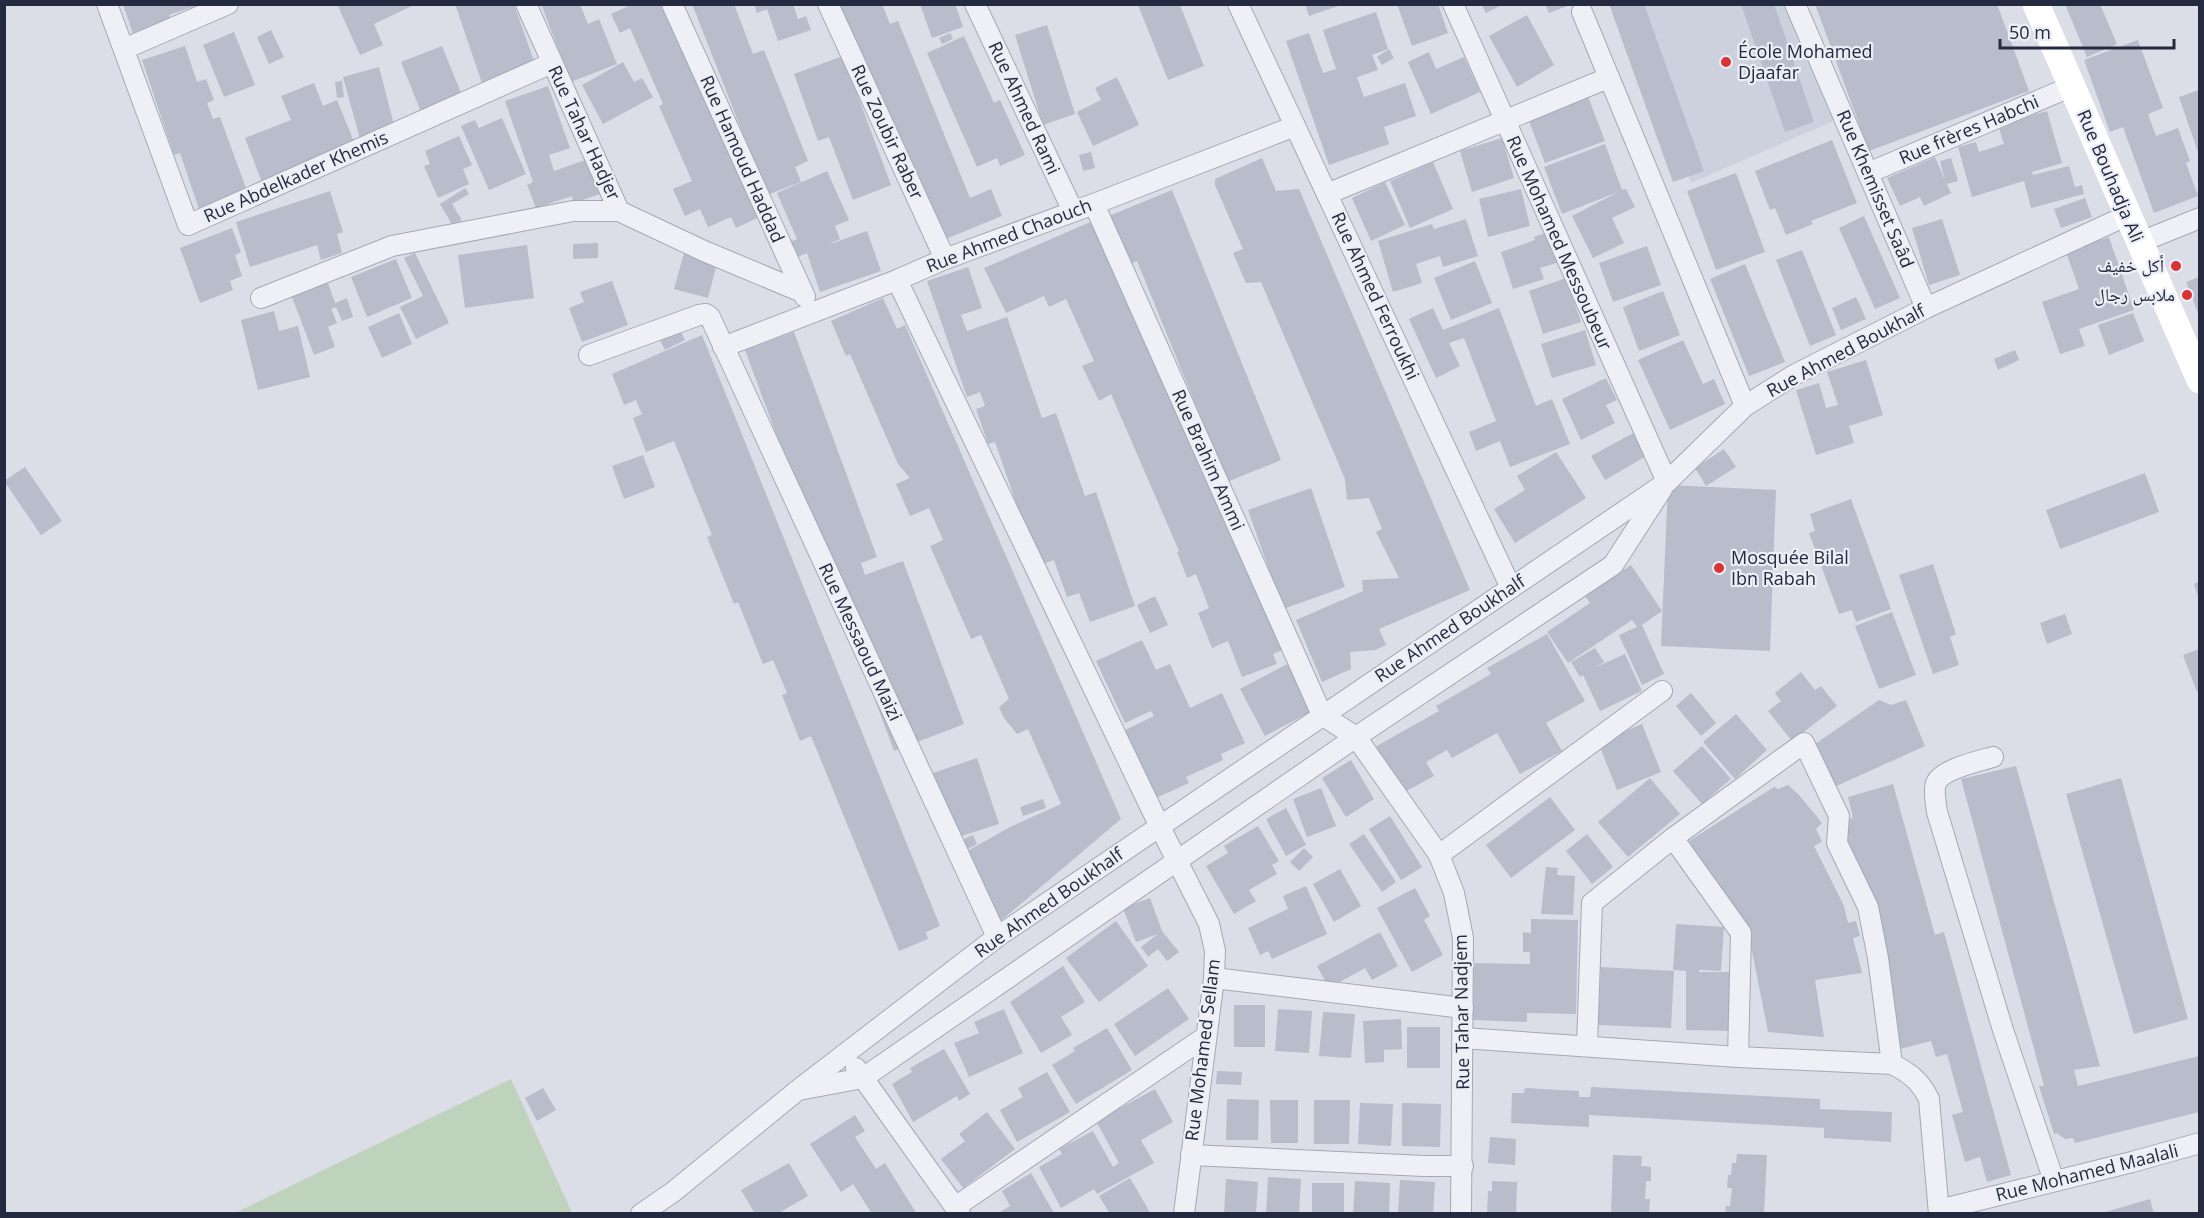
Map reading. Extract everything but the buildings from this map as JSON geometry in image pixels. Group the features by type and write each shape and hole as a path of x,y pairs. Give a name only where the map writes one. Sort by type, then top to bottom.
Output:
{"main road":[{"name":"Rue Bouhadja Ali","path":"2036,4 2070,87 2199,380"}],"street":[{"name":"Rue Abdelkader Khemis","path":"107,4 188,225 552,63"},
{"path":"124,49 228,4"},
{"name":"Rue Tahar Hadjer","path":"526,4 620,211 704,251 802,292"},
{"name":"Rue Hamoud Haddad","path":"672,4 813,312"},
{"name":"Rue Zoubir Raber","path":"828,4 945,259"},
{"name":"Rue Ahmed Rami","path":"975,4 1073,211"},
{"name":"Rue Ahmed Ferroukhi","path":"1238,4 1511,588"},
{"name":"Rue Mohamed Messoubeur","path":"1453,4 1666,482"},
{"name":"Rue Khemisset Saâd","path":"1795,4 1926,308"},
{"path":"1582,12 1745,406"},
{"path":"1327,194 1608,78"},
{"name":"Rue frères Habchi","path":"1868,173 2070,87"},
{"name":"Rue Ahmed Chaouch","path":"723,347 897,280 945,259 1295,126"},
{"name":"Rue Brahim Ammi","path":"1094,204 1322,715"},
{"path":"261,298 392,246 573,211 620,211"},
{"name":"Rue Ahmed Boukhalf","path":"641,1214 673,1192 798,1090 997,937 1666,482 1745,406 1794,375 1926,308 2128,215"},
{"path":"2139,243 2199,218"},
{"name":"Rue Mohamed Sellam","path":"897,280 1160,827 1209,924 1215,951 1214,978 1184,1214"},
{"name":"Rue Messaoud Maizi","path":"589,355 699,315 706,314 710,318 997,937"},
{"path":"798,1090 863,1078 1356,737 1613,565 1666,482"},
{"path":"1439,855 1662,691"},
{"name":"Rue Tahar Nadjem","path":"1322,715 1356,737 1439,855 1454,892 1463,938 1461,1214"},
{"path":"1587,1045 1592,903 1673,838 1804,743 1839,816 1838,843 1868,907 1878,958 1892,1064"},
{"path":"1993,757 1945,773 1936,782 1937,812 2002,1029 2054,1181"},
{"path":"1673,838 1741,933 1738,1057"},
{"path":"1214,978 1463,1008"},
{"path":"845,1054 958,1210 1205,1037"},
{"path":"1463,1038 1738,1057 1892,1064 1910,1072 1924,1088 1929,1099 1939,1212"},
{"name":"Rue Mohamed Maalali","path":"1939,1212 2199,1143"},
{"path":"1191,1155 1463,1166"}],"shaded area":[{"name":"École Mohamed Djaafar","path":"1613,5 1788,5 1838,119 1691,183"}],"green space":[{"path":"511,1079 572,1213 235,1213"}],"place":[{"name":"École Mohamed Djaafar","path":"1726,62"},
{"name":"أكل خفيف","path":"2176,266"},
{"name":"ملابس رجال","path":"2187,295"},
{"name":"Mosquée Bilal Ibn Rabah","path":"1719,568"}]}
